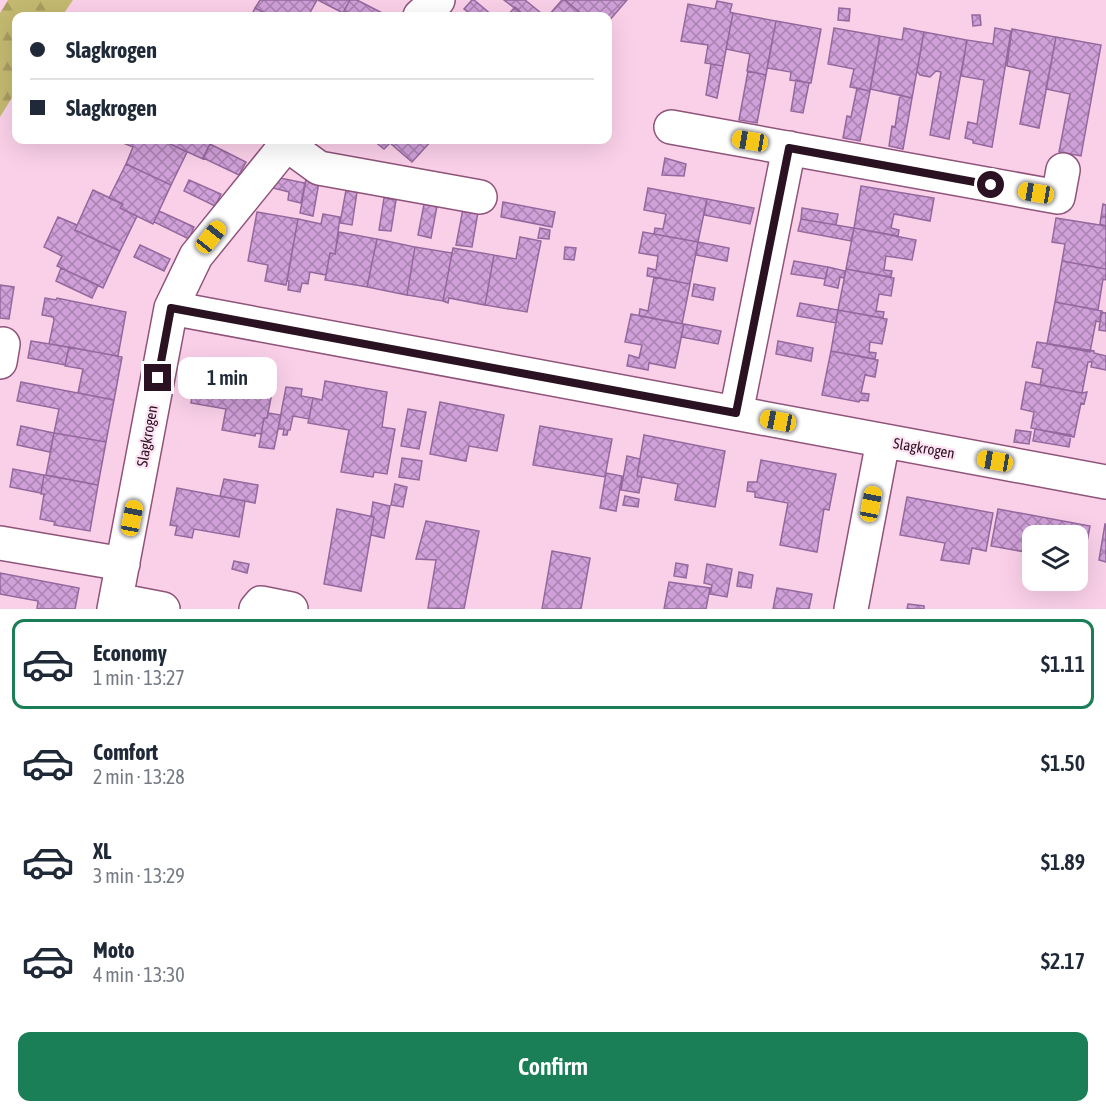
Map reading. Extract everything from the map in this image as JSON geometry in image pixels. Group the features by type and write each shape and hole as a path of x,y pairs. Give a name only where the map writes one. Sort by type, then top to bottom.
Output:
{"street":[{"path":"424,12 438,0"},
{"path":"671,127 1058,197 1063,170"},
{"name":"Slagkrogen","path":"164,609 115,605 171,308 196,256 286,144"},
{"name":"Slagkrogen","path":"290,144 319,168 480,197"},
{"path":"736,413 789,148"},
{"name":"Slagkrogen","path":"171,308 1106,482"},
{"name":"Slagkrogen","path":"851,609 883,441"},
{"path":"0,543 123,564"},
{"path":"256,609 261,603 291,609"}],"green space":[{"path":"8,0 73,0 65,12 12,12 12,98 0,117 0,13"}],"building":[{"path":"260,0 317,0 310,12 263,12 255,8"},
{"path":"318,0 350,0 344,12"},
{"path":"350,0 357,0 380,12 346,12 344,11"},
{"path":"474,0 488,12 468,12 464,9"},
{"path":"504,0 525,0 540,12 520,12"},
{"path":"562,0 565,0 579,12 552,12"},
{"path":"565,0 627,0 612,17 612,12 579,12"},
{"path":"717,1 732,4 730,12 733,13 723,66 705,63 708,45 681,41 688,4 715,9"},
{"path":"515,7 521,12 511,12"},
{"path":"839,8 850,9 849,21 838,20"},
{"path":"733,13 776,21 766,75 747,71 750,54 726,49"},
{"path":"972,15 980,15 981,25 973,26"},
{"path":"776,21 821,29 811,83 790,80 791,72 767,68"},
{"path":"834,28 880,36 870,91 850,87 854,69 828,64"},
{"path":"904,28 924,32 912,98 870,89 880,36 902,40"},
{"path":"995,28 1011,31 992,147 973,143 973,140 965,138 968,122 977,124 984,80 961,76 967,40 993,44"},
{"path":"1012,29 1056,37 1039,128 1020,124 1030,71 1007,66"},
{"path":"924,32 967,40 949,139 930,135 941,72 936,71 930,77 920,75 917,71"},
{"path":"1056,37 1101,45 1081,156 1059,152 1070,94 1046,89"},
{"path":"711,64 723,66 717,98 706,95"},
{"path":"748,71 766,75 757,123 739,120"},
{"path":"796,80 809,83 803,113 791,111"},
{"path":"857,88 870,91 860,141 843,138 847,116 851,117"},
{"path":"900,95 912,98 903,149 889,146 892,126 895,127"},
{"path":"126,144 170,144 187,152 171,185 126,164 133,147"},
{"path":"170,144 210,144 203,159"},
{"path":"210,144 246,162 239,175 203,158"},
{"path":"378,144 389,144 384,149"},
{"path":"391,144 428,144 412,162"},
{"path":"665,158 686,164 684,176 662,175"},
{"path":"126,164 171,185 153,224 120,208 123,204 109,198"},
{"path":"275,177 305,183 301,203 288,200 289,192 273,188"},
{"path":"306,179 319,182 313,216 300,213"},
{"path":"189,180 221,194 215,206 184,191"},
{"path":"861,186 934,198 930,221 894,214 891,228 899,230 898,236 854,228"},
{"path":"648,188 707,199 698,242 654,234 655,228 663,229 666,214 644,210"},
{"path":"93,190 123,204 120,208 137,216 120,251 75,230"},
{"path":"346,190 357,192 352,225 340,223"},
{"path":"384,198 396,200 391,231 379,230"},
{"path":"707,199 754,208 750,224 704,215"},
{"path":"503,202 555,212 552,227 501,217"},
{"path":"424,204 437,206 431,238 418,235"},
{"path":"1103,204 1106,205 1106,217 1101,217"},
{"path":"802,208 838,214 836,225 801,219"},
{"path":"463,209 478,212 472,247 456,245"},
{"path":"159,211 194,227 189,239 154,222"},
{"path":"257,212 298,219 286,285 265,281 268,265 248,261"},
{"path":"323,214 340,217 335,254 330,253 326,275 310,272 308,284 302,283 300,292 288,290 289,281 287,281 298,219 321,224"},
{"path":"58,217 77,225 75,230 120,251 103,288 57,266 62,256 44,247"},
{"path":"1101,217 1106,217 1106,226 1100,224"},
{"path":"1056,218 1106,226 1106,269 1062,261 1065,244 1052,242"},
{"path":"801,219 854,228 851,241 798,231"},
{"path":"540,228 550,230 549,239 538,238"},
{"path":"854,228 916,240 912,260 886,256 884,270 892,271 891,277 846,269"},
{"path":"339,232 377,239 367,287 325,280 330,253 335,254"},
{"path":"643,232 698,242 690,284 647,276 648,268 656,270 658,256 639,253"},
{"path":"520,237 541,241 527,312 485,305 494,255 516,259"},
{"path":"377,239 415,247 407,295 367,287"},
{"path":"698,242 729,248 727,261 696,255"},
{"path":"140,245 170,259 164,271 134,257"},
{"path":"415,247 452,253 443,301 407,295"},
{"path":"565,247 576,248 574,260 564,259"},
{"path":"453,248 494,255 485,305 449,298 448,303 443,301"},
{"path":"794,261 828,267 825,279 791,274"},
{"path":"1062,261 1106,269 1106,280 1103,279 1098,310 1055,302"},
{"path":"828,267 845,271 844,278 840,277 838,288 824,285"},
{"path":"61,268 98,285 92,298 56,281"},
{"path":"846,269 894,278 891,296 879,294 876,311 884,312 883,318 838,310"},
{"path":"654,277 690,284 682,324 639,316 640,309 648,311"},
{"path":"694,284 715,288 713,300 692,296"},
{"path":"0,285 14,287 9,319 0,318"},
{"path":"45,298 56,300 57,298 126,312 118,356 49,344 54,320 53,317 42,315"},
{"path":"1055,302 1102,311 1100,322 1096,321 1090,352 1047,344"},
{"path":"800,303 838,310 836,323 797,316"},
{"path":"838,310 887,319 882,344 870,342 869,352 876,353 875,359 831,351"},
{"path":"1101,312 1106,313 1106,331 1099,330"},
{"path":"631,314 684,324 675,368 649,363 648,370 627,366 629,355 639,358 642,345 625,342"},
{"path":"684,324 721,331 718,344 681,337"},
{"path":"31,341 69,347 65,365 28,358"},
{"path":"778,341 813,348 811,361 776,354"},
{"path":"1037,342 1094,351 1094,353 1106,356 1106,370 1091,367 1092,362 1088,362 1082,393 1040,385 1043,369 1032,367"},
{"path":"69,347 122,357 114,400 78,393 83,369 65,366"},
{"path":"831,351 878,360 875,377 865,375 861,393 869,394 868,401 860,400 859,402 822,395"},
{"path":"198,364 275,378 267,418 264,418 261,434 256,433 255,436 222,430 226,409 191,403"},
{"path":"325,381 387,392 382,427 395,429 387,474 374,472 373,477 341,472 349,430 308,423 313,398 322,400"},
{"path":"21,382 114,400 106,442 54,433 59,409 17,401"},
{"path":"1026,382 1087,392 1084,404 1081,403 1074,437 1031,428 1034,412 1021,409"},
{"path":"286,387 302,389 301,396 313,398 309,419 293,416 290,430 287,435 283,435 284,429 278,429"},
{"path":"440,402 504,415 497,451 469,446 466,461 430,454"},
{"path":"408,409 426,412 419,449 401,446"},
{"path":"268,413 281,415 274,449 259,447 264,418 267,418"},
{"path":"21,426 54,433 50,452 17,445"},
{"path":"540,426 612,439 605,477 533,465"},
{"path":"1035,429 1071,435 1069,447 1033,441"},
{"path":"1016,430 1031,432 1029,444 1014,442"},
{"path":"54,433 106,442 98,485 46,475"},
{"path":"644,435 725,451 715,507 675,500 678,484 637,476"},
{"path":"627,456 640,459 637,476 642,477 639,493 621,490"},
{"path":"402,458 422,461 419,480 399,477"},
{"path":"761,460 836,474 829,510 824,509 817,552 780,545 788,503 755,497 755,492 747,491 748,482 757,482"},
{"path":"13,469 44,475 41,493 10,487"},
{"path":"606,473 622,476 616,511 600,508"},
{"path":"44,475 98,485 90,531 54,525 55,522 40,519"},
{"path":"224,479 258,485 255,503 220,496"},
{"path":"395,484 407,487 403,507 391,505"},
{"path":"177,488 245,501 239,537 194,529 192,538 175,535 177,526 170,525"},
{"path":"625,496 639,499 638,507 623,505"},
{"path":"907,497 993,513 986,551 972,548 969,564 941,560 945,543 900,535"},
{"path":"373,502 390,506 384,538 371,535 374,517 371,516"},
{"path":"337,509 374,517 361,591 324,584"},
{"path":"998,509 1085,525 1022,525 1022,551 991,546"},
{"path":"426,521 479,531 464,609 428,608 436,560 416,559"},
{"path":"1106,524 1106,562 1099,560"},
{"path":"552,551 590,558 581,609 542,609"},
{"path":"234,561 249,564 247,573 232,569"},
{"path":"676,563 688,565 686,578 674,576"},
{"path":"707,564 732,569 727,597 710,594 712,585 704,583"},
{"path":"739,572 753,575 751,588 737,586"},
{"path":"0,573 79,588 75,609 37,609 38,601 0,594"},
{"path":"669,582 710,588 706,609 664,609"},
{"path":"777,588 812,594 809,609 773,609"},
{"path":"908,604 924,606 924,609 907,609"}],"route":[{"path":"158,378 171,308 736,413 789,148 991,185"}]}
